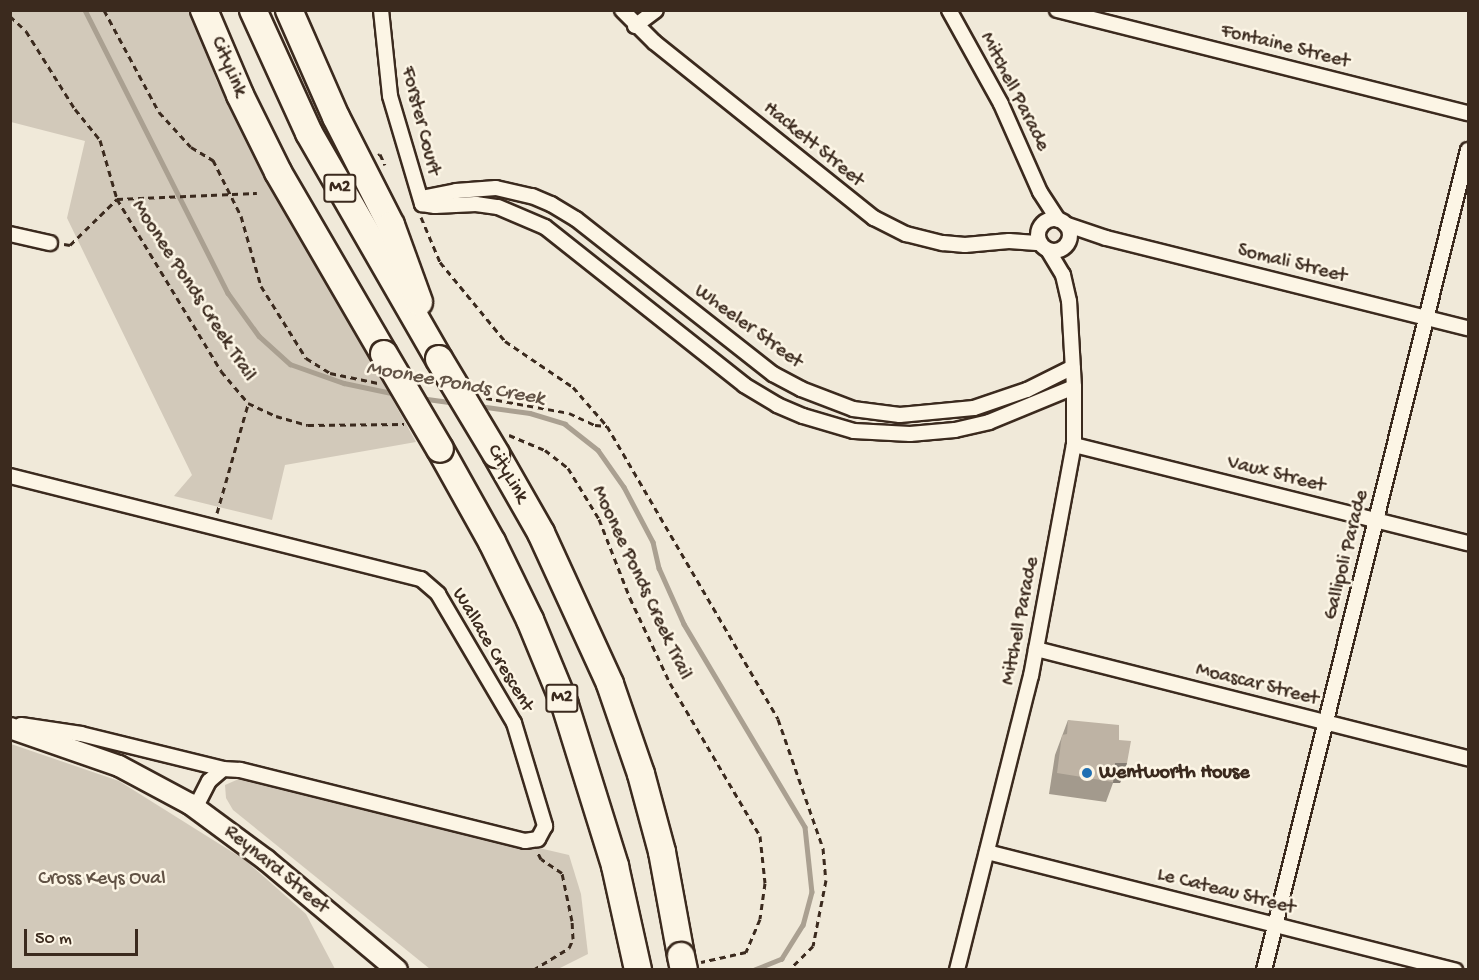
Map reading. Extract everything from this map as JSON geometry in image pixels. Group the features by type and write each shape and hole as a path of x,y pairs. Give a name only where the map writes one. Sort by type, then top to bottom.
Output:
{"highway":[{"name":"CityLink","path":"204,10 240,95 278,172 440,449 492,542 530,620 565,705 615,866 637,968"},
{"name":"CityLink","path":"253,10 309,133 439,358 500,444 610,684 641,774 662,852 687,963"},
{"path":"289,10 332,107 391,225 439,358"}],"street":[{"name":"Forster Court","path":"381,10 390,96 421,201"},
{"name":"Hackett Street","path":"622,10 635,26 874,218 906,234 943,243 964,246 1009,241 1044,246"},
{"path":"635,26 656,10"},
{"name":"Fontaine Street","path":"1056,10 1468,113"},
{"name":"Mitchell Parade","path":"955,12 1017,134 1040,192 1062,222"},
{"name":"Gallipoli Parade","path":"1264,969 1468,150"},
{"name":"Wheeler Street","path":"421,201 456,191 496,188 512,190 551,204 576,219 773,374 801,389 853,409 900,416 974,408 1027,390 1073,367"},
{"name":"Mitchell Parade","path":"1040,192 1041,226"},
{"path":"421,201 435,206 486,205 526,217 561,238 744,385 777,405 827,424 880,434 955,430 999,418 1074,387"},
{"path":"1049,220 1062,222 1070,232 1067,243 1058,250 1044,246 1041,226 1049,220"},
{"name":"Somali Street","path":"1062,222 1106,238 1468,328"},
{"name":"Hackett Street","path":"1009,241 1041,226"},
{"path":"10,234 50,243"},
{"name":"Somali Street","path":"1067,243 1088,237 1106,238"},
{"name":"Mitchell Parade","path":"957,969 1036,649 1074,445 1074,387 1069,301 1063,275 1067,243"},
{"name":"Mitchell Parade","path":"1044,246 1063,275"},
{"name":"Vaux Street","path":"1074,445 1468,543"},
{"name":"Wallace Crescent","path":"10,476 415,577 438,594 517,730 545,821 544,831 538,839"},
{"name":"Moascar Street","path":"1036,649 1468,758"},
{"path":"10,723 81,734 223,769 240,770 525,841 538,839"},
{"name":"Reynard Street","path":"10,728 84,752 148,779 196,807 266,860 397,969"},
{"path":"196,807 209,781 223,769"},
{"name":"Le Cateau Street","path":"987,852 1455,969"}],"path":[{"name":"Moonee Ponds Creek Trail","path":"11,15 26,31 75,109 100,140 117,199 221,370 248,403 276,416 308,425 413,423"},
{"path":"50,243 70,244 117,199 256,193"},
{"path":"421,201 419,213 440,262 498,333 505,341 573,387 607,426 778,719 823,848 826,880 813,946 789,969"},
{"path":"214,526 248,403"},
{"name":"Moonee Ponds Creek Trail","path":"500,444 516,436 545,450 568,468 599,519 630,598 670,683 760,836 765,883 760,919 746,952 687,963"},
{"path":"533,969 569,948 573,931 562,873 541,859 538,839"}],"green space":[{"path":"10,11 191,11 217,82 416,442 285,465 272,520 174,496 192,475 67,218 85,141 11,122"},
{"name":"Cross Keys Oval","path":"11,744 119,781 245,860 306,914 335,969 11,969"},
{"path":"241,778 569,855 581,894 588,954 558,969 430,969 233,810 226,798 225,785"}],"building":[{"path":"1068,720 1119,725 1119,740 1131,741 1127,763 1115,763 1113,782 1057,773 1062,735 1067,734"}],"waterway":[{"name":"Moonee Ponds Creek","path":"85,10 228,293 259,336 290,364 344,383 396,394"},
{"name":"Moonee Ponds Creek","path":"420,398 456,403"},
{"name":"Moonee Ponds Creek","path":"479,406 530,413 565,424 598,450 624,487 653,542 659,568 684,624 805,827 812,892 803,925 782,959 755,970"}],"place":[{"name":"Wentworth House","path":"1087,773"}]}
